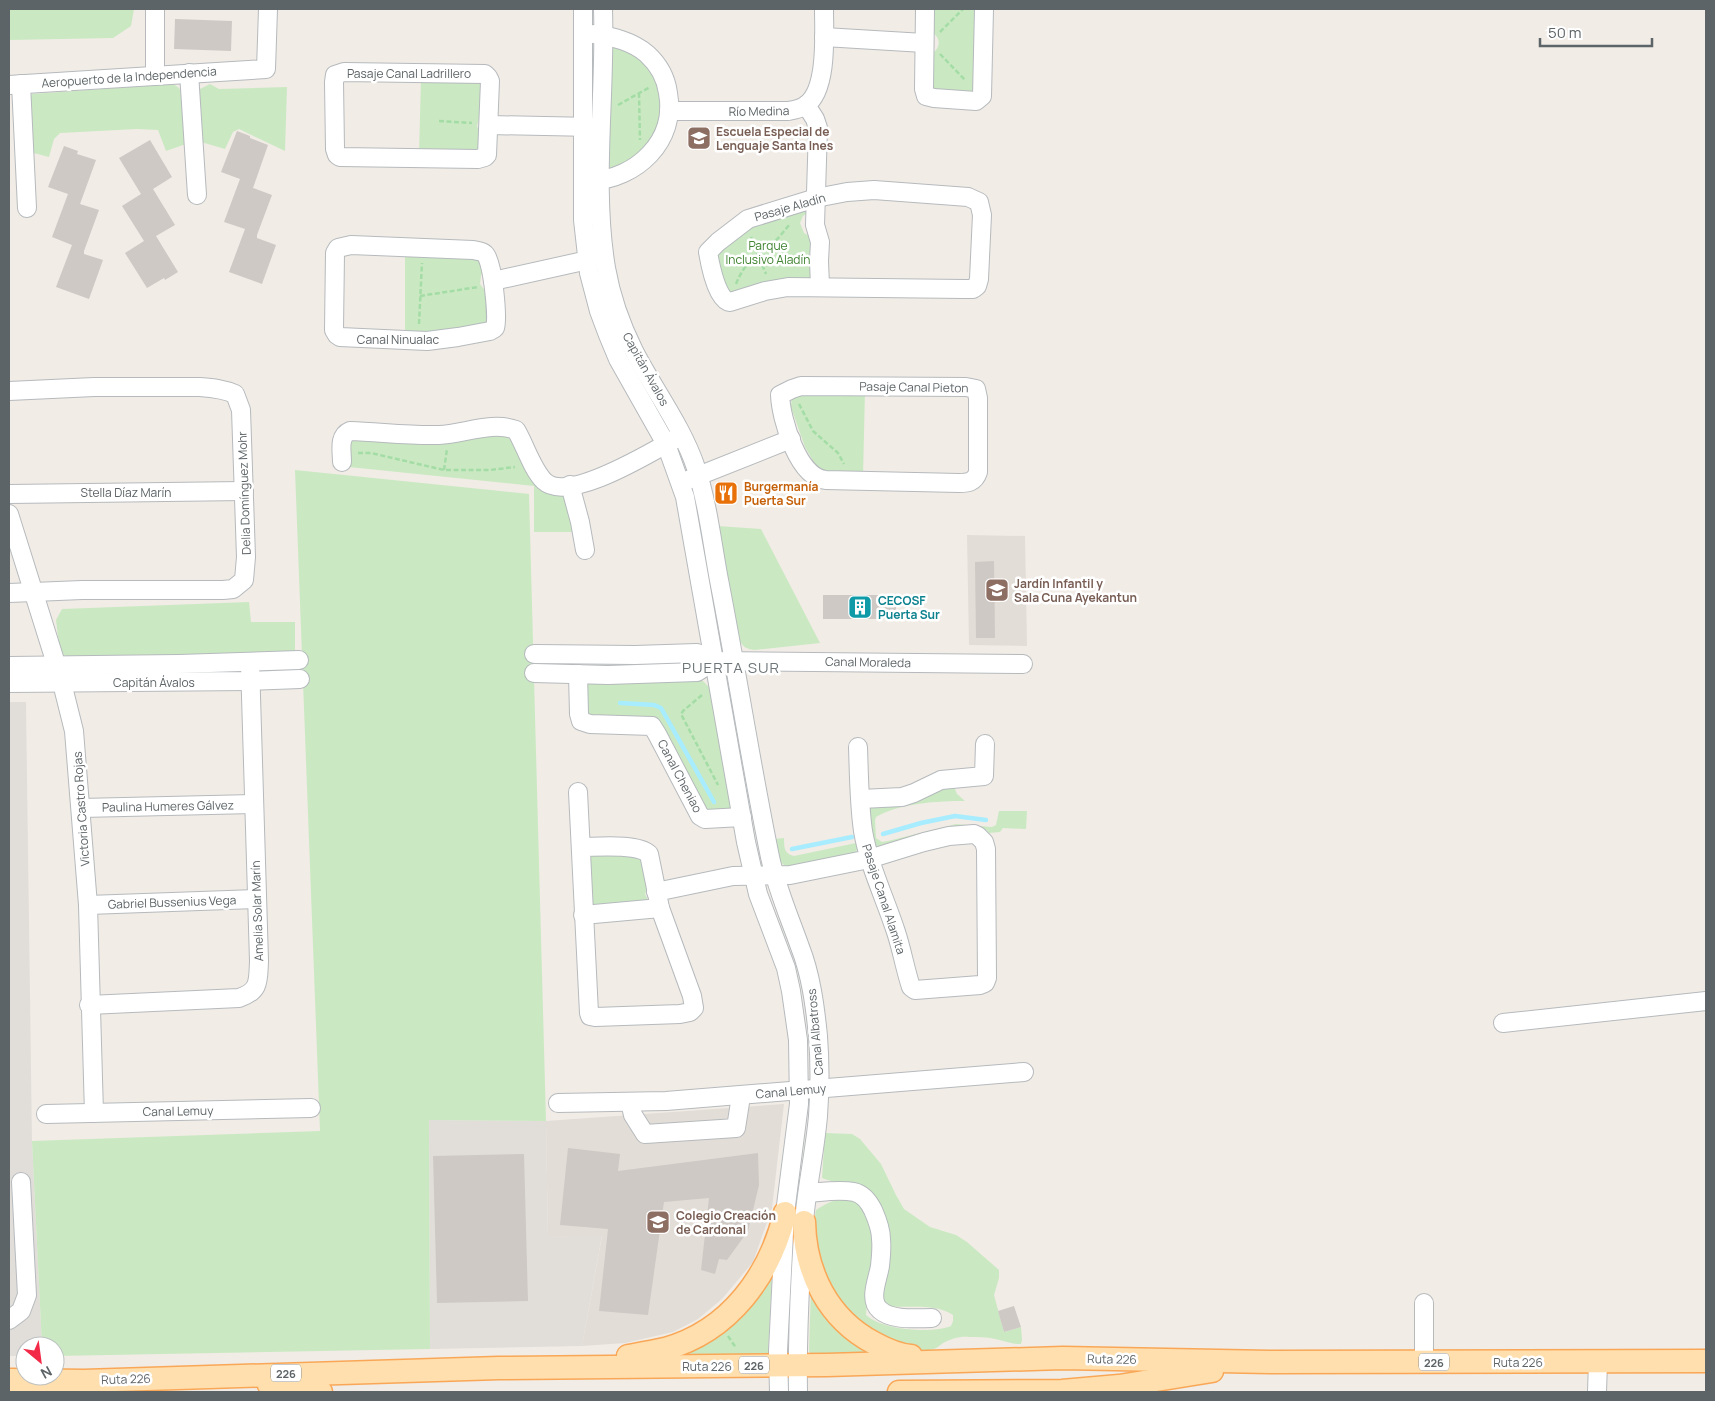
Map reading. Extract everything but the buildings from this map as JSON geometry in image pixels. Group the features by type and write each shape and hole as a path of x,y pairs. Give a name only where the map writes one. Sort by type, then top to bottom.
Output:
{"main road":[{"path":"566,1367 665,1349 693,1338 719,1322 740,1304 757,1282 774,1248 795,1217"},
{"path":"795,1217 805,1239 813,1273 829,1303 842,1320 860,1335 888,1349 905,1356 941,1361"},
{"name":"Ruta 226","path":"65,1383 84,1386 204,1376 566,1367 788,1358 941,1361 1063,1358 1270,1362 1706,1361"},
{"name":"Ruta 226","path":"900,1392 1062,1391 1119,1386 1270,1362"},
{"name":"Ruta 226","path":"204,1376 321,1392"},
{"name":"Ruta 226","path":"9,1390 27,1386"}],"street":[{"path":"155,9 155,76"},
{"name":"Aeropuerto de la Independencia","path":"15,84 266,69 268,9"},
{"name":"Capitán Ávalos","path":"583,9 582,127 610,287 624,330 634,352 682,436 699,476 734,661"},
{"name":"Capitán Ávalos","path":"603,9 601,128 583,220 586,260 599,311 613,347 666,444 680,483 690,522 714,661"},
{"name":"Río Medina","path":"669,110 788,112 806,105 811,101 818,87 822,71 824,9"},
{"path":"925,9 933,43 924,89 926,96 976,101 981,98 984,9"},
{"path":"583,33 625,41 642,51 652,59 664,78 669,98 668,122 652,154 641,164 622,175 591,181"},
{"path":"824,37 933,43"},
{"name":"Pasaje Canal Ladrillero","path":"344,72 485,74 490,81 489,125 487,155 482,158 340,157 336,155 335,149 334,78 339,73 344,72"},
{"path":"189,74 197,195"},
{"path":"15,84 27,208"},
{"path":"806,105 815,119 818,128 815,225 820,242 820,286"},
{"path":"489,125 601,128"},
{"name":"Pasaje Aladín","path":"861,191 939,194 974,199 979,202 982,214 979,280 975,288 820,286 773,289 730,302 725,301 720,296 709,263 708,252 744,221 816,198 861,191"},
{"name":"Canal Ninualac","path":"386,245 480,251 486,254 489,260 493,283 496,322 493,330 438,341 418,341 344,338 336,335 334,330 335,253 338,248 343,246 386,245"},
{"path":"493,283 604,257"},
{"name":"Pasaje Canal Pieton","path":"801,386 966,387 976,389 978,392 978,472 976,477 971,481 959,483 843,481 822,480 814,477 804,465 791,439 781,405 780,395 792,389 801,386"},
{"name":"Delia Domínguez Mohr","path":"9,391 94,387 200,387 228,391 235,394 241,410 246,571 244,580 233,589 223,590 9,593"},
{"path":"342,458 342,438 348,431 439,435 477,429 507,428 516,430 541,477 549,484 570,485 593,481 682,436"},
{"path":"680,483 791,439"},
{"path":"570,485 585,550"},
{"name":"Stella Díaz Marín","path":"9,494 244,491"},
{"name":"Victoria Castro Rojas","path":"9,514 62,683 74,731 88,905 94,1113"},
{"name":"Canal Moraleda","path":"534,654 697,654 714,661 1023,664"},
{"name":"Capitán Ávalos","path":"9,666 250,663 299,660"},
{"name":"Canal Moraleda","path":"534,673 638,674 697,672 714,661"},
{"name":"Canal Albatross","path":"714,661 754,876 762,905 786,968 798,1040 799,1091 788,1358"},
{"name":"Canal Albatross","path":"734,661 774,876 811,983 818,1036 819,1089 815,1141 808,1193 795,1217"},
{"name":"Amelia Solar Marín","path":"90,1005 239,998 253,992 258,980 250,663"},
{"name":"Canal Cheniao","path":"578,674 581,722 652,726 658,734 700,816 705,819 742,817"},
{"name":"Capitán Ávalos","path":"9,683 300,679"},
{"path":"860,799 902,797 941,780 984,776 985,744"},
{"name":"Pasaje Canal Alamita","path":"858,747 862,829 869,859 897,934 912,989 980,985 985,983 987,978 986,849 984,842 974,834 949,836 869,859"},
{"path":"578,792 580,847 583,915 590,1016 687,1013 694,1008 692,996 658,900 650,857 644,850 614,847 580,847"},
{"name":"Paulina Humeres Gálvez","path":"81,808 254,804"},
{"path":"583,915 658,900 733,876 786,876 869,859"},
{"name":"Gabriel Bussenius Vega","path":"88,905 257,899"},
{"path":"1503,1023 1706,1001"},
{"name":"Canal Lemuy","path":"558,1103 630,1102 741,1096 1024,1072"},
{"path":"630,1102 633,1115 645,1134 736,1128 741,1096"},
{"name":"Canal Lemuy","path":"46,1114 311,1108"},
{"path":"9,1320 20,1311 27,1295 21,1182"},
{"path":"808,1193 844,1191 856,1192 863,1196 874,1214 881,1238 880,1264 874,1291 874,1302 878,1309 895,1317 932,1318"},
{"path":"1424,1303 1424,1362"},
{"path":"779,1392 788,1358"},
{"path":"788,1358 798,1392"},
{"path":"1597,1392 1598,1362"}],"path":[{"path":"962,9 933,43 981,98"},
{"path":"612,108 664,78"},
{"path":"639,93 641,164"},
{"path":"439,121 489,125"},
{"path":"744,221 773,289"},
{"path":"730,302 744,268 758,253 774,242 792,221"},
{"path":"418,341 423,247"},
{"path":"420,296 493,283"},
{"path":"792,389 813,431 840,456 844,466 843,481"},
{"path":"342,458 371,453 444,470 498,470 534,464"},
{"path":"702,695 682,714 719,786"},
{"path":"719,1322 734,1345 741,1349"}],"shaded area":[{"name":"Jardín Infantil y Sala Cuna Ayekantun","path":"967,535 1025,536 1027,646 969,645"},
{"path":"9,702 26,702 32,1141 42,1336 15,1336 15,1356 9,1356"},
{"name":"Colegio Creación de Cardonal","path":"784,1104 772,1208 753,1262 722,1299 698,1319 673,1332 625,1343 582,1346 602,1236 548,1237 546,1121"},
{"path":"429,1120 546,1121 548,1237 602,1235 582,1346 430,1349"}],"green space":[{"path":"9,9 134,9 131,26 113,38 9,40"},
{"path":"930,9 980,9 977,93 930,93 932,54 939,43 937,37 932,32"},
{"path":"611,47 625,51 647,67 659,92 661,106 660,120 652,141 629,161 608,172"},
{"path":"421,78 481,80 482,116 479,118 477,126 483,151 419,155"},
{"path":"173,84 179,88 182,94 186,144 166,151 158,130 137,129 60,133 54,139 49,157 30,152 29,98 32,94"},
{"path":"210,84 219,89 287,87 285,151 239,129 233,132 225,149 201,142 199,95 200,89"},
{"name":"Parque Inclusivo Aladín","path":"808,208 809,212 803,216 800,223 804,233 813,238 814,279 729,297 714,257 747,225"},
{"path":"405,251 479,258 483,272 480,284 486,292 490,324 405,336"},
{"path":"865,391 863,477 820,473 805,447 793,413 791,407 792,393"},
{"path":"502,433 565,496 577,530 572,532 534,532 534,486 349,467 346,444 349,437"},
{"path":"295,470 529,494 546,1121 429,1120 430,1349 65,1356 65,1336 42,1336 32,1141 320,1131"},
{"path":"718,526 761,529 820,643 754,650 742,645"},
{"path":"249,602 251,622 295,622 295,652 70,658 60,653 56,620 62,609"},
{"path":"703,681 711,692 732,811 708,816 660,730 586,718 585,685 587,683"},
{"path":"953,784 957,794 965,801 919,804 886,812 876,817 876,838 882,842 888,841 956,824 992,827 996,825 999,811 1027,811 1026,829 1003,828 1000,832 989,833 987,830 973,829 879,848 874,846 867,806"},
{"path":"858,826 859,845 852,855 789,868 782,863 778,856 774,839 784,838 786,852 794,856 856,843 853,827"},
{"path":"589,853 642,855 649,883 645,894 648,900 591,908"},
{"path":"825,1133 852,1134 860,1139 881,1164 904,1209 930,1227 956,1235 967,1242 999,1270 999,1278 994,1295 1004,1332 1021,1327 1021,1344 989,1338 959,1337 943,1343 935,1349 915,1350 880,1342 864,1333 849,1321 826,1293 818,1276 813,1259 812,1241 816,1210 831,1202 849,1197 860,1199 866,1204 870,1210 875,1227 877,1254 866,1315 873,1320 895,1327 932,1330 951,1326 953,1315 929,1307 885,1306 882,1292 887,1269 887,1236 882,1212 871,1193 863,1187 822,1178"},
{"path":"772,1275 768,1355 669,1356"},
{"path":"811,1287 885,1354 812,1356 809,1351"}],"waterway":[{"path":"620,703 654,705 661,708 714,802"},
{"path":"883,834 955,816 986,820"},
{"path":"792,849 852,837"}],"place":[{"name":"Escuela Especial de Lenguaje Santa Ines","path":"699,138"},
{"name":"Burgermanía Puerta Sur","path":"726,493"},
{"name":"Jardín Infantil y Sala Cuna Ayekantun","path":"997,590"},
{"name":"CECOSF Puerta Sur","path":"860,607"},
{"name":"Colegio Creación de Cardonal","path":"658,1222"}],"district":[{"name":"PUERTA SUR","path":"731,667"}]}
